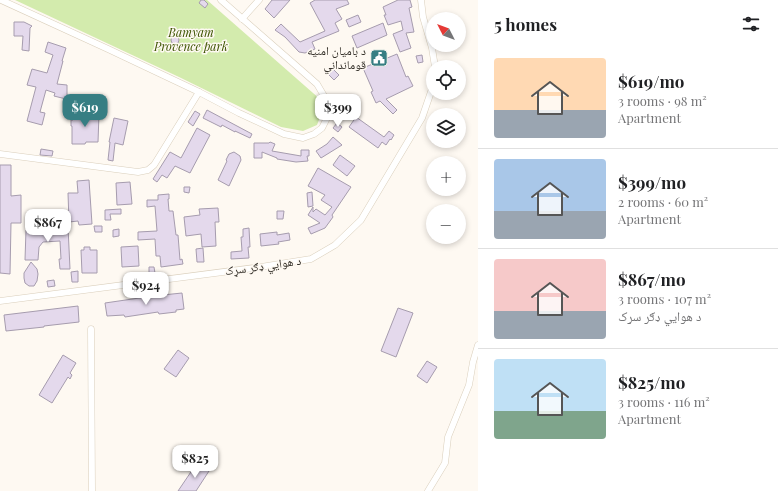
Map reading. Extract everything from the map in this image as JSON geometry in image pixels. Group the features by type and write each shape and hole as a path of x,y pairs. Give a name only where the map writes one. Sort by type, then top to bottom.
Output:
{"street":[{"path":"1,0 199,92 284,134 303,138 314,134 322,128 328,112 327,101 317,84 220,0"},
{"path":"242,19 259,0"},
{"path":"421,0 423,17 434,60"},
{"path":"0,154 138,172 148,170 154,165 199,92"},
{"name":"د هوايي ډګر سړک","path":"0,301 261,267 311,259 335,245 361,220 422,118 428,100"},
{"path":"91,329 92,491"},
{"path":"428,491 445,463 448,437 470,385 473,362 478,345"}],"green space":[{"name":"Bamyam Provence park","path":"15,0 207,0 321,100 323,109 317,125 303,131 281,127"}],"building":[{"path":"201,0 204,0 208,4 205,8 199,3"},
{"path":"272,0 290,0 274,18 265,9"},
{"path":"315,0 347,0 349,4 336,9 342,19 335,23 339,31 312,42 315,49 305,53 299,52 285,37 275,30 281,24 300,42 325,31 310,3"},
{"path":"398,0 410,0 412,7 409,8 414,32 406,33 411,48 400,52 393,34 403,30 401,21 388,25 383,7"},
{"path":"358,15 361,22 349,27 346,20"},
{"path":"14,22 24,22 32,26 30,28 29,51 22,50 23,36 14,36"},
{"path":"383,23 387,35 357,48 352,36"},
{"path":"173,36 177,36 179,40 177,44 173,44 171,42 171,38"},
{"path":"48,42 66,48 57,84 67,85 67,99 54,96 55,93 46,90 40,112 45,113 42,125 27,121 36,87 27,85 32,69 47,73 53,55 45,52"},
{"path":"397,54 406,77 408,76 413,86 386,99 397,110 393,114 380,101 376,103 371,92 373,91 363,68"},
{"path":"422,55 423,62 418,63 416,56"},
{"path":"331,67 339,75 334,80 326,72"},
{"path":"207,110 252,134 250,138 222,125 221,127 203,118"},
{"path":"195,111 200,114 193,126 188,122"},
{"path":"73,114 99,114 98,142 72,144 71,120 73,120"},
{"path":"356,117 384,137 389,131 394,135 386,145 382,142 378,148 349,127"},
{"path":"114,118 128,121 123,145 115,143 113,161 108,160 109,142"},
{"path":"337,123 342,127 338,132 333,128"},
{"path":"197,128 210,135 190,173 175,166 167,178 162,175 157,182 153,179 170,152 181,158"},
{"path":"333,137 342,145 321,158 316,151 327,144"},
{"path":"270,142 275,144 272,151 301,156 301,150 309,150 309,156 307,156 308,161 296,162 277,159 262,152 262,158 254,158 254,143"},
{"path":"41,149 53,151 52,156 40,155"},
{"path":"234,152 240,156 241,160 229,186 218,180 229,154"},
{"path":"340,155 355,166 347,176 333,165"},
{"path":"0,165 11,165 11,196 21,195 21,223 11,223 10,274 0,273"},
{"path":"318,168 351,187 325,228 311,234 308,228 320,223 308,215 313,207 313,212 316,209 325,215 332,207 321,200 325,195 308,186"},
{"path":"89,180 92,224 79,225 78,221 69,222 68,193 78,193 77,181"},
{"path":"130,182 132,204 117,205 116,183"},
{"path":"184,187 190,187 189,193 184,192"},
{"path":"312,192 313,206 308,207 307,193"},
{"path":"169,194 169,211 173,211 176,235 178,235 180,260 182,259 183,264 161,267 160,256 156,256 155,239 138,240 138,232 157,231 155,206 147,207 147,200 158,200 158,195"},
{"path":"218,208 219,222 215,222 216,246 202,247 201,234 186,236 184,217 200,215 199,209"},
{"path":"121,209 121,214 110,214 111,220 105,220 105,210"},
{"path":"277,211 284,211 283,219 277,219"},
{"path":"94,226 102,226 102,232 95,232"},
{"path":"68,227 70,269 60,269 60,241 43,242 39,247 38,260 25,260 26,230 28,228"},
{"path":"249,228 249,258 231,259 231,252 242,251 241,237 243,237 243,229"},
{"path":"119,229 119,236 113,237 113,230"},
{"path":"277,232 277,235 289,233 290,240 278,242 279,244 261,246 260,234"},
{"path":"138,246 139,266 122,267 121,247"},
{"path":"84,247 90,247 90,250 97,250 97,273 82,273 81,250 84,250"},
{"path":"203,248 204,262 197,262 196,249"},
{"path":"31,262 37,269 38,274 37,281 34,286 29,286 25,283 24,278 24,273"},
{"path":"149,267 154,267 155,273 149,273"},
{"path":"78,271 78,282 72,282 71,272"},
{"path":"54,280 55,286 48,287 47,281"},
{"path":"182,293 184,309 176,310 176,312 159,314 158,312 125,317 124,315 107,316 105,303"},
{"path":"78,306 79,322 6,331 4,315"},
{"path":"398,308 413,313 396,357 381,351"},
{"path":"178,350 189,358 176,377 164,369"},
{"path":"63,355 76,363 70,373 72,375 70,379 68,377 52,403 39,395"},
{"path":"427,361 437,367 427,383 417,376"},
{"path":"197,463 209,471 196,491 178,491"}],"place":[{"name":"د بامیان امنیه قومانداني","path":"379,58"}]}
